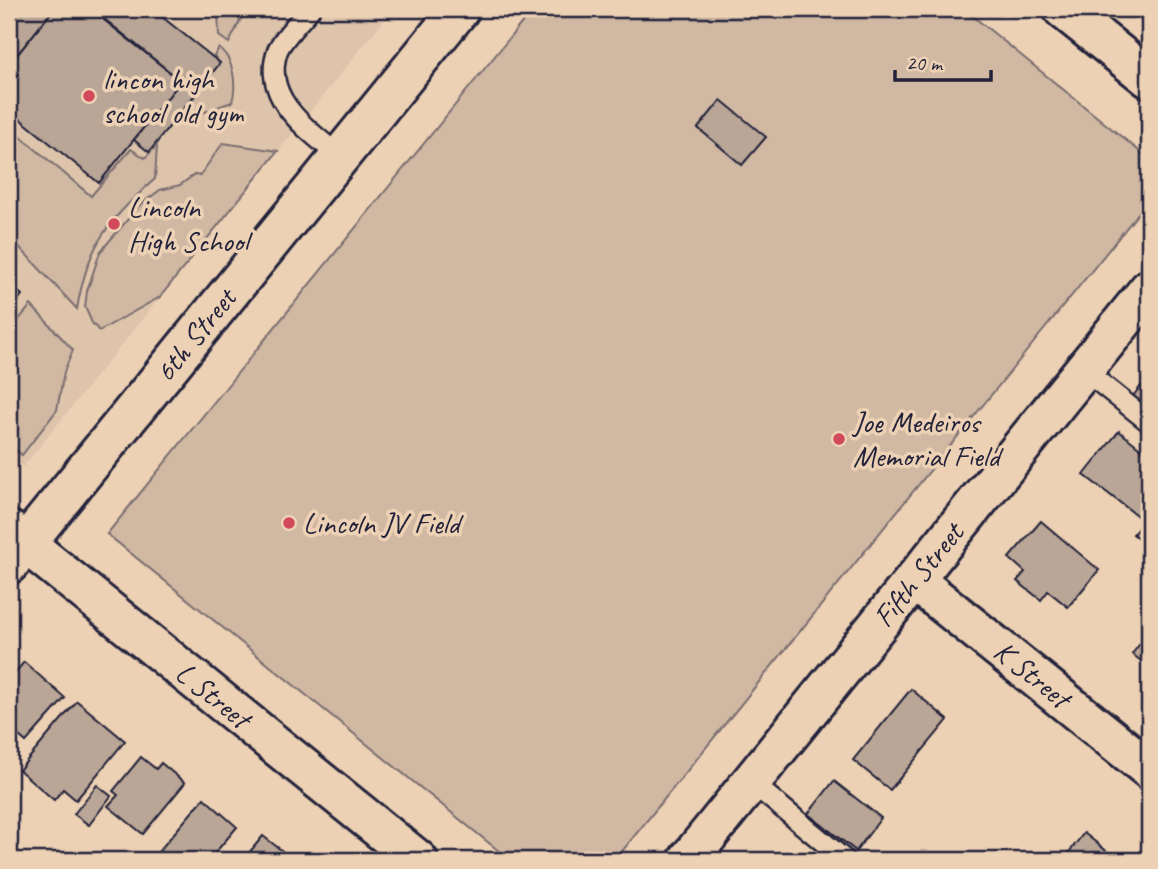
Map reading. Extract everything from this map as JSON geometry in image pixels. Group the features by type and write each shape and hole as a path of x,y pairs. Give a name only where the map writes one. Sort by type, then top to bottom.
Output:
{"street":[{"name":"6th Street","path":"14,546 340,157 460,9"},
{"path":"1063,9 1149,78"},
{"name":"Fifth Street","path":"688,860 1149,289"},
{"name":"L Street","path":"14,546 418,860"},
{"name":"K Street","path":"914,580 1149,769"}],"lane":[{"path":"310,9 277,51 274,78 286,109 340,157"},
{"path":"1084,369 1149,422"},
{"path":"751,782 845,860"}],"shaded area":[{"name":"Lincoln High School","path":"9,9 393,9 23,467 9,456"},
{"path":"218,9 246,9 229,43 219,36"},
{"path":"533,9 964,9 1149,159 1149,200 615,860 510,860 107,534"},
{"path":"219,48 228,59 233,73 232,102 185,119 181,115 220,63 214,56"},
{"path":"14,131 91,196 131,149 145,158 157,145 155,179 124,208 102,236 87,267 77,309 9,236 9,133"},
{"path":"223,143 278,151 160,297 99,331 85,307 87,291 100,252 140,205 160,190 180,185 194,175 200,175"},
{"path":"31,305 73,350 64,372 57,410 22,455 9,445 9,331"}],"building":[{"path":"9,9 54,9 9,65"},
{"name":"lincon high school old gym","path":"54,9 90,9 181,81 99,183 9,110 9,65"},
{"path":"92,9 152,9 220,63 149,152 134,140 181,81"},
{"path":"721,100 766,137 742,165 698,128"},
{"path":"9,284 22,295 9,312"},
{"path":"1149,376 1149,408 1133,396"},
{"path":"1119,431 1149,455 1149,547 1133,534 1144,521 1084,475"},
{"path":"1041,521 1099,570 1068,607 1048,591 1041,600 1017,581 1025,572 1009,558"},
{"path":"1149,632 1149,667 1132,654"},
{"path":"24,662 65,698 26,742 9,727 9,680"},
{"path":"911,689 948,720 890,790 853,760"},
{"path":"77,701 125,741 76,800 63,789 54,800 19,770"},
{"path":"141,757 156,769 161,763 185,783 143,834 108,806 118,795 113,791"},
{"path":"834,781 881,818 856,851 808,814"},
{"path":"97,785 111,796 89,825 74,814"},
{"path":"204,798 237,827 209,860 153,858"},
{"path":"1084,833 1118,860 1063,860"},
{"path":"263,836 294,860 243,860"}],"place":[{"name":"lincon high school old gym","path":"89,96"},
{"name":"Lincoln High School","path":"114,224"},
{"name":"Joe Medeiros Memorial Field","path":"839,439"},
{"name":"Lincoln JV Field","path":"289,523"}]}
